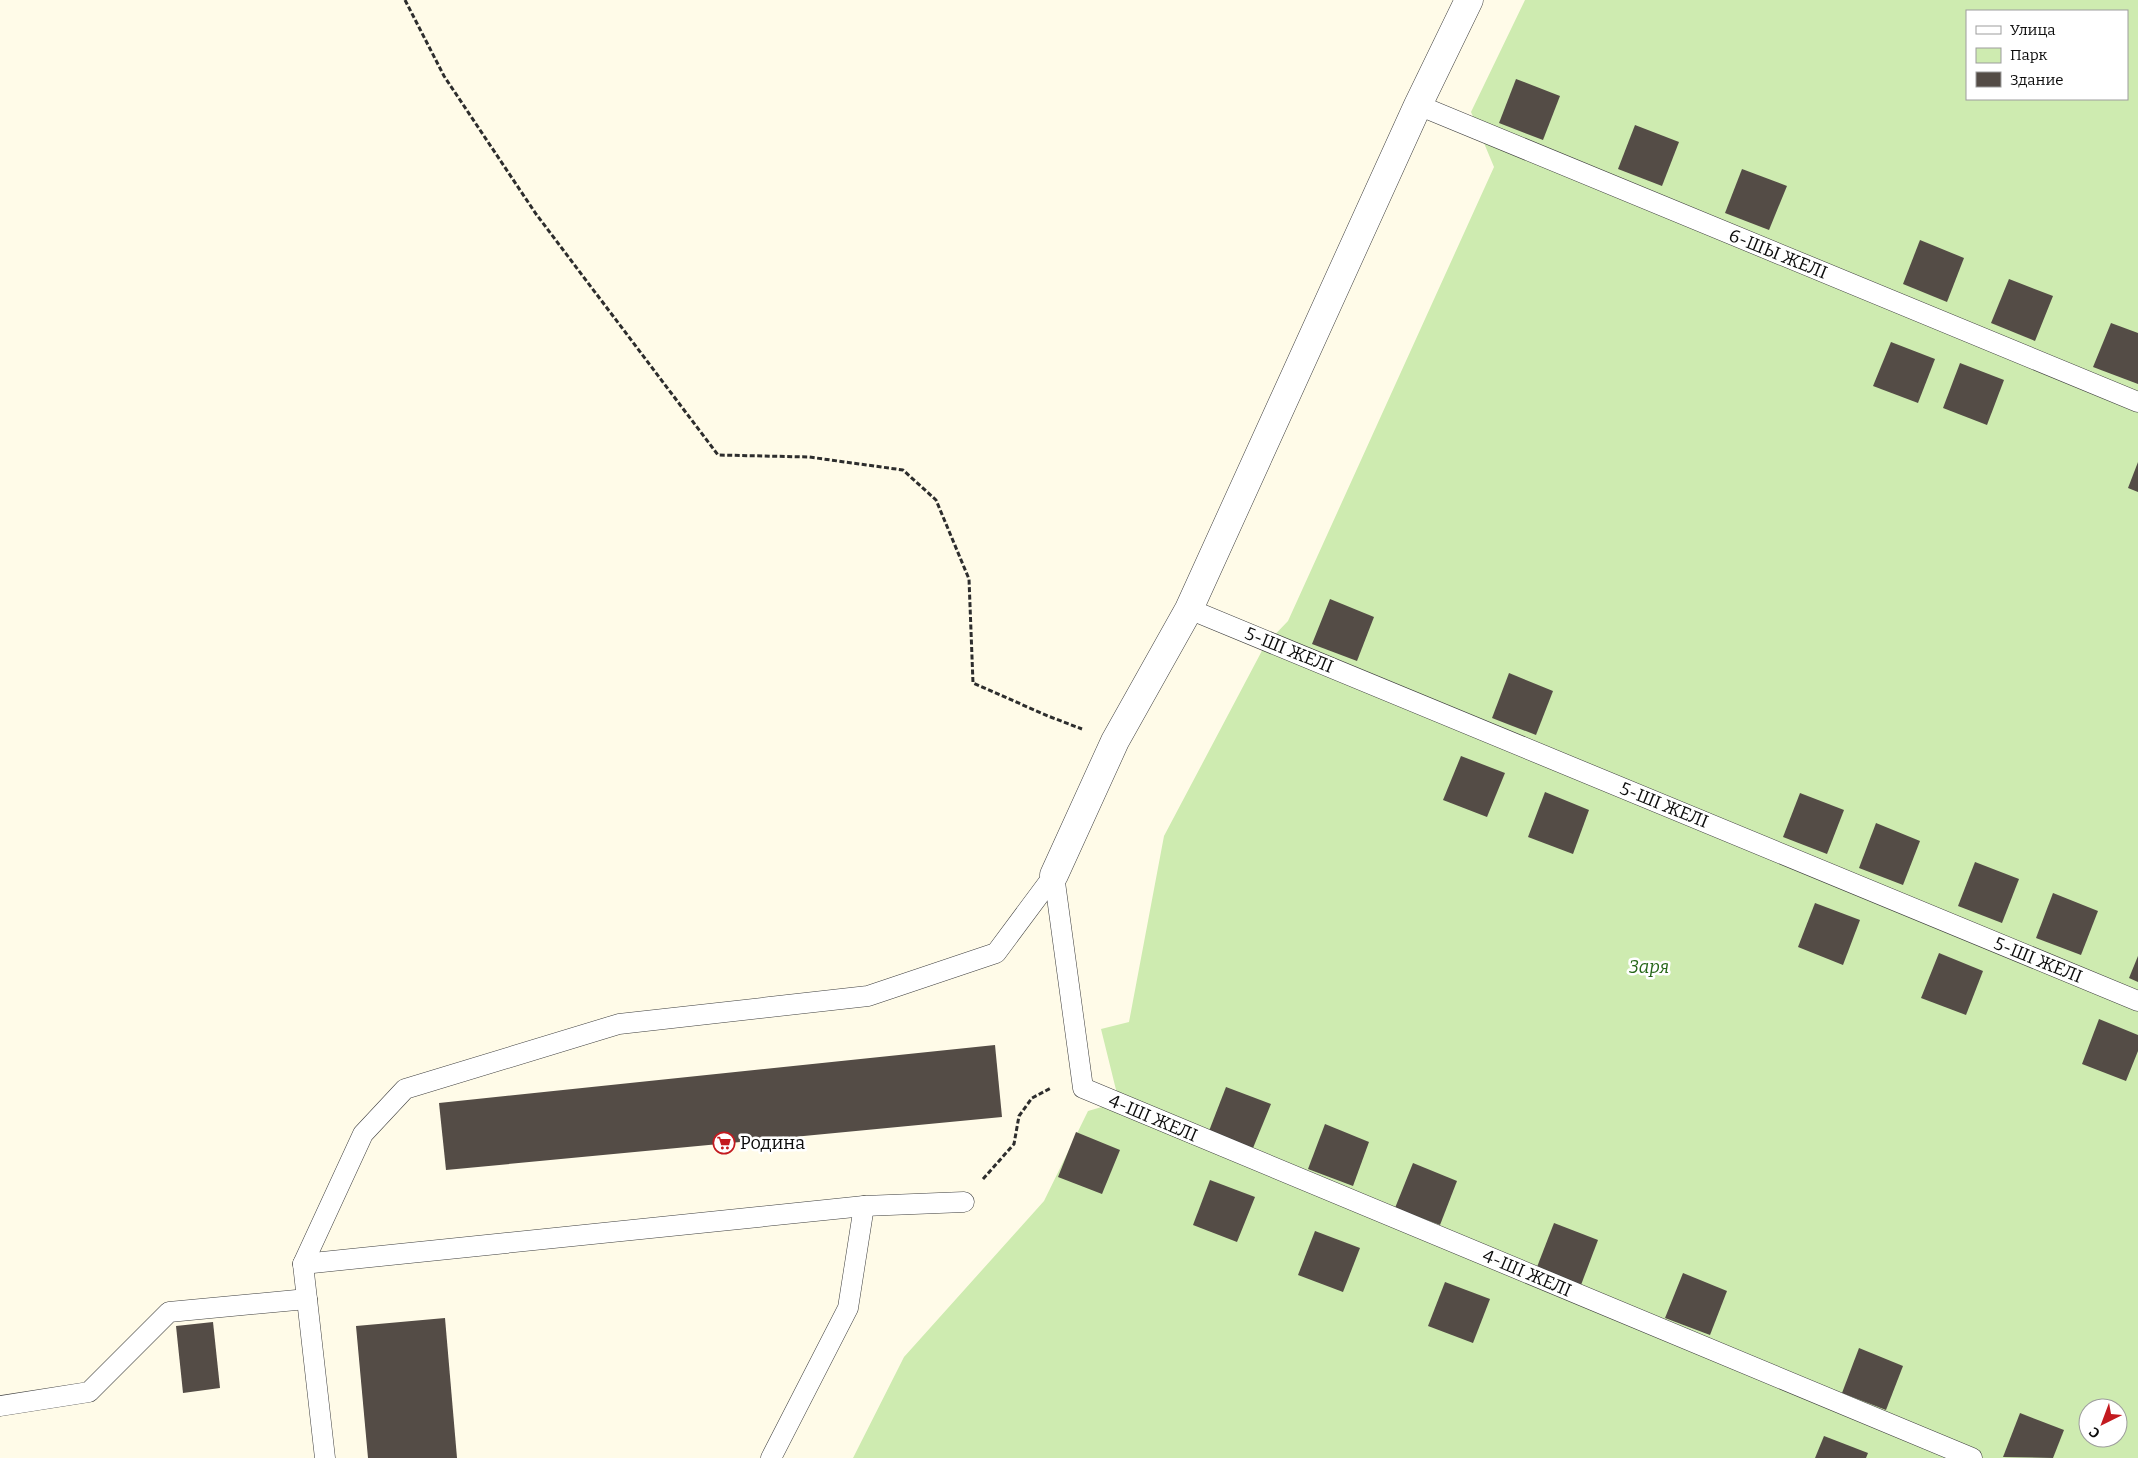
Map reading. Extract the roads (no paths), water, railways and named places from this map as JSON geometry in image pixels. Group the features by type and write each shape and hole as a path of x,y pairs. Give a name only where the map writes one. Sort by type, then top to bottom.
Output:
{"street":[{"path":"1054,875 1115,741 1189,609 1418,105 1469,0"}],"lane":[{"name":"6-ШЫ ЖЕЛІ","path":"1418,105 2138,402"},
{"name":"5-ШІ ЖЕЛІ","path":"1189,609 2138,1001"},
{"name":"4-ШІ ЖЕЛІ","path":"1054,875 1083,1088 1972,1458"},
{"path":"325,1458 303,1264 363,1134 405,1089 619,1024 868,996 878,993 996,953 1054,875"},
{"path":"303,1264 864,1206 964,1202"},
{"path":"771,1458 848,1308 864,1206"},
{"path":"0,1406 88,1392 169,1312 307,1299"}],"place":[{"name":"Родина","path":"724,1143"}],"park label":[{"name":"Заря","path":"1649,967"}]}
